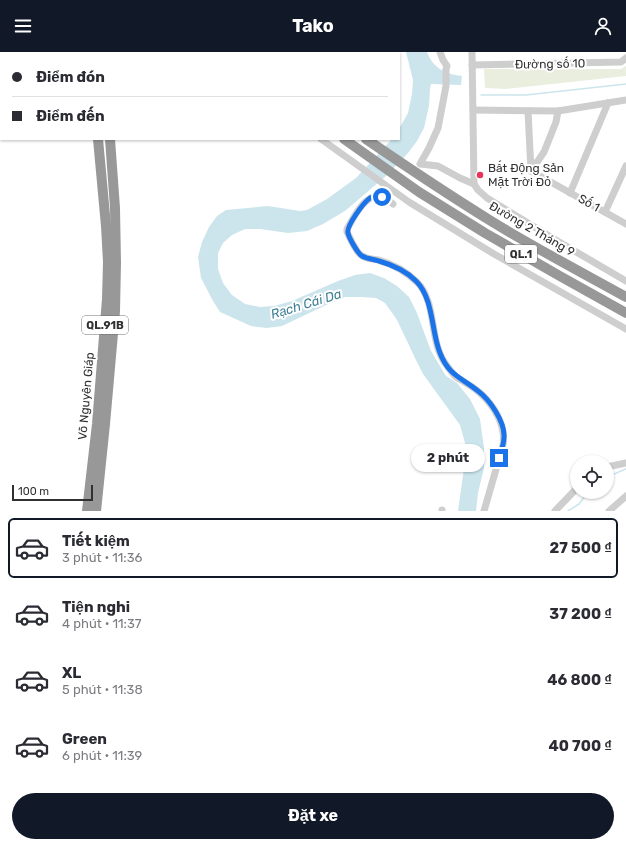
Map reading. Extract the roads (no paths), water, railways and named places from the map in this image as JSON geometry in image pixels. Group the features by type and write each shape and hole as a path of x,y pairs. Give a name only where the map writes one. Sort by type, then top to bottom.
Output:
{"highway":[{"name":"Võ Nguyên Giáp","path":"96,511 108,269 106,226 98,140"},
{"name":"Võ Nguyên Giáp","path":"87,511 101,424 115,311 115,208 110,140"},
{"name":"QL.1","path":"345,140 419,192 491,237 626,313"},
{"name":"Đường 2 Tháng 9","path":"367,140 426,180 492,222 622,295"}],"street":[{"path":"440,52 447,66 446,86 437,130 420,164 432,164 438,166 474,184"},
{"path":"472,52 474,184 487,198 626,281 622,295"},
{"name":"Đường số 10","path":"472,65 621,62 626,58"},
{"path":"473,110 558,111 626,100"},
{"path":"570,192 608,103"},
{"path":"528,111 531,171"},
{"path":"531,171 544,152 556,122 558,111"},
{"path":"322,140 409,202 494,254 626,329"},
{"path":"605,212 626,166"},
{"name":"Số 1","path":"531,171 626,224"},
{"path":"393,204 382,197 376,196 372,198 364,203 355,215 347,232 361,255 397,267 409,275 420,286 427,299 436,341 443,361 456,376 481,394 494,408 497,414 503,429 503,445 484,511"},
{"path":"614,466 626,463"},
{"path":"555,511 570,495"},
{"path":"609,511 626,496"}],"water":[{"name":"Rạch Cái Da","path":"406,52 427,52 436,66 440,69 450,74 462,76 461,85 431,84 429,106 424,128 408,153 387,175 345,211 323,224 307,231 288,233 260,229 245,229 232,235 223,243 218,253 218,269 223,283 232,295 245,304 260,307 274,306 292,301 338,281 355,275 370,273 384,278 397,286 409,297 417,313 431,351 446,376 457,383 470,399 480,419 484,448 484,468 478,493 476,511 458,511 465,461 465,443 460,425 423,374 397,320 385,303 376,298 345,297 282,326 267,328 251,326 220,312 201,278 198,257 202,242 209,227 217,216 226,210 268,206 300,211 307,210 327,199 356,178 391,140 400,140 400,127 408,113 413,80"}],"waterway":[{"path":"481,95 526,95 626,84"},
{"path":"614,474 626,469"},
{"path":"568,511 579,504 583,499"}],"place":[{"name":"Bất Động Sản Mặt Trời Đỏ","path":"480,175"}]}
